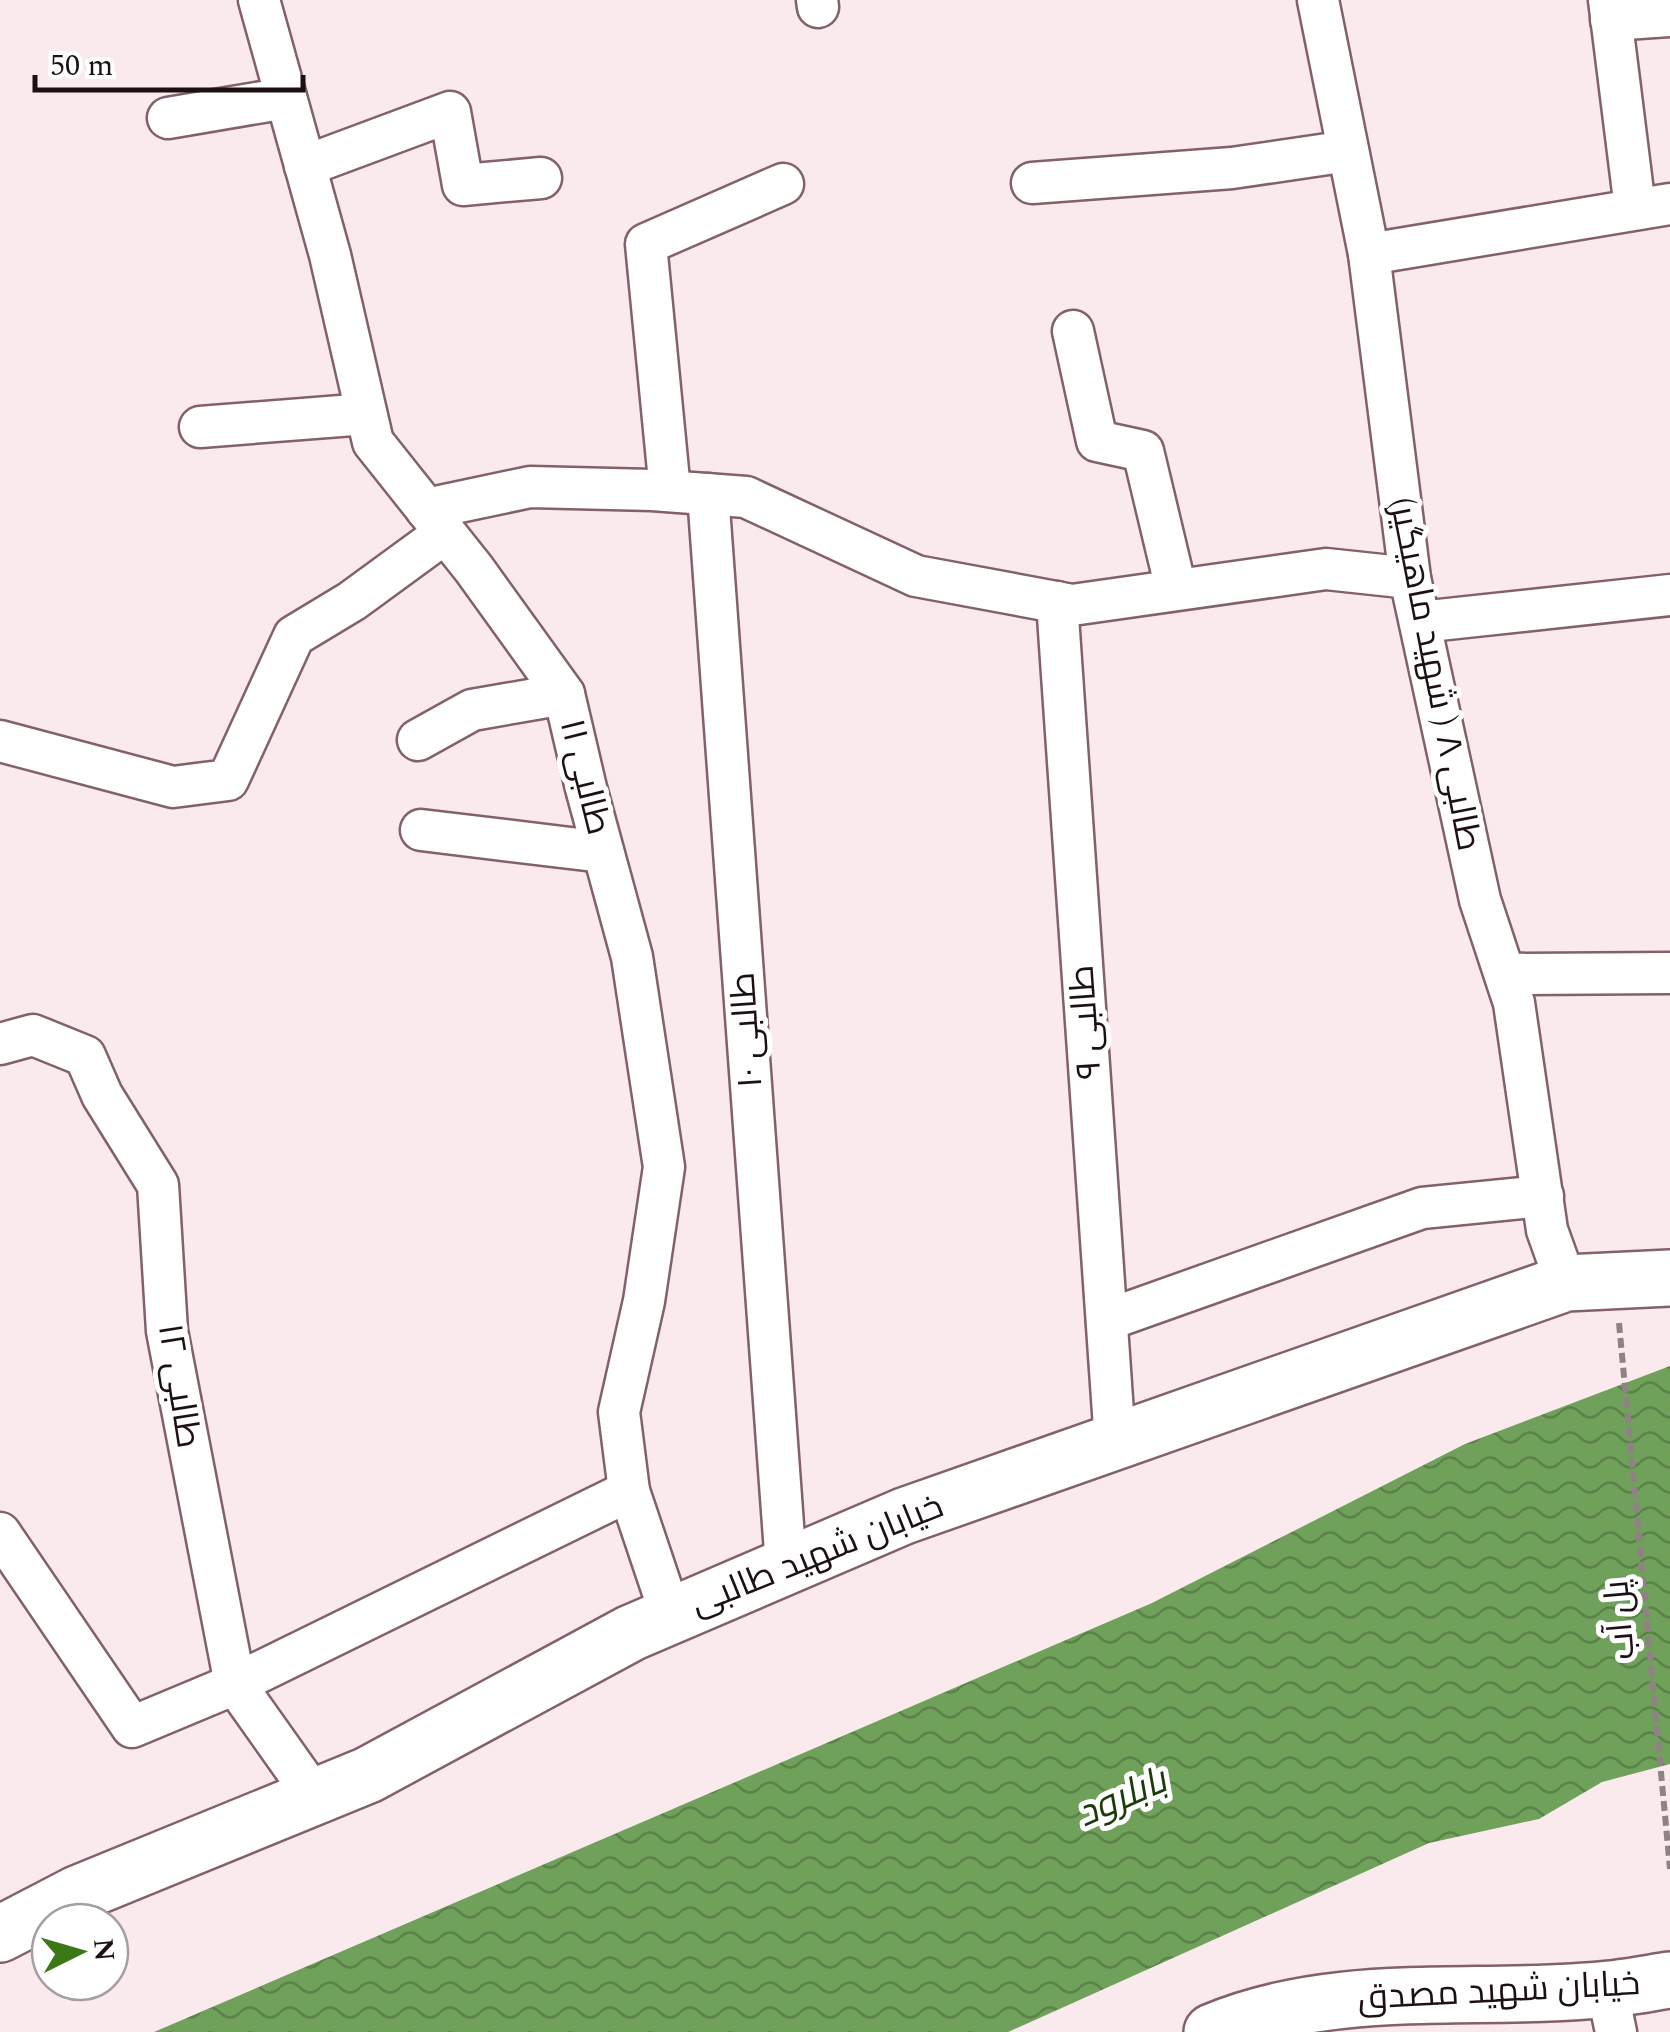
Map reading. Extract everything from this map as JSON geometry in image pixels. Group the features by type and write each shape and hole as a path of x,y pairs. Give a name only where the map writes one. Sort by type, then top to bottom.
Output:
{"street":[{"name":"طالبی ۱۱","path":"259,0 330,255 373,442 564,694 632,957 664,1167 644,1301 619,1412 628,1492 670,1616"},
{"name":"طالبی ۸ ( شهید ماهیگیر)","path":"1318,0 1370,254 1410,578 1480,900 1514,1003 1548,1230 1566,1283"},
{"path":"1370,254 1652,206 1610,10 1670,16"},
{"path":"168,118 286,98"},
{"path":"305,166 450,112 464,185 541,178"},
{"path":"1032,183 1232,168 1348,151"},
{"name":"طالبی ۱۰","path":"783,184 646,244 689,493 786,1566"},
{"path":"1073,331 1097,441 1143,451 1176,589"},
{"path":"200,427 366,414"},
{"path":"0,741 173,787 228,780 294,636 352,601 436,521 530,488 746,498 916,576 1072,604 1326,569 1410,578"},
{"path":"1420,622 1670,594"},
{"name":"طالبی ۹","path":"1057,602 1115,1442"},
{"path":"418,740 472,710 564,694"},
{"path":"421,830 603,852"},
{"path":"1505,974 1670,973"},
{"name":"طالبی ۱۲","path":"0,1044 33,1034 85,1056 102,1095 158,1186 167,1331 235,1684 315,1797"},
{"path":"1107,1320 1422,1208 1543,1196"},
{"name":"خیابان شهید طالبی","path":"0,1934 77,1894 368,1775 631,1633 904,1516 1566,1283 1670,1278"},
{"path":"0,1533 132,1728 235,1684 628,1492"},
{"path":"1612,2011 1670,1950"},
{"name":"خیابان شهید مصدق","path":"1212,2032 1236,2022 1357,2015 1612,2011 1670,1980"}],"path":[{"name":"پل آب","path":"1622,1366 1670,1869"}],"water":[{"name":"بابلرود","path":"1670,1366 1670,1764 1602,1782 1539,1819 1429,1843 1008,2032 154,2032 1152,1603 1465,1444"}]}
